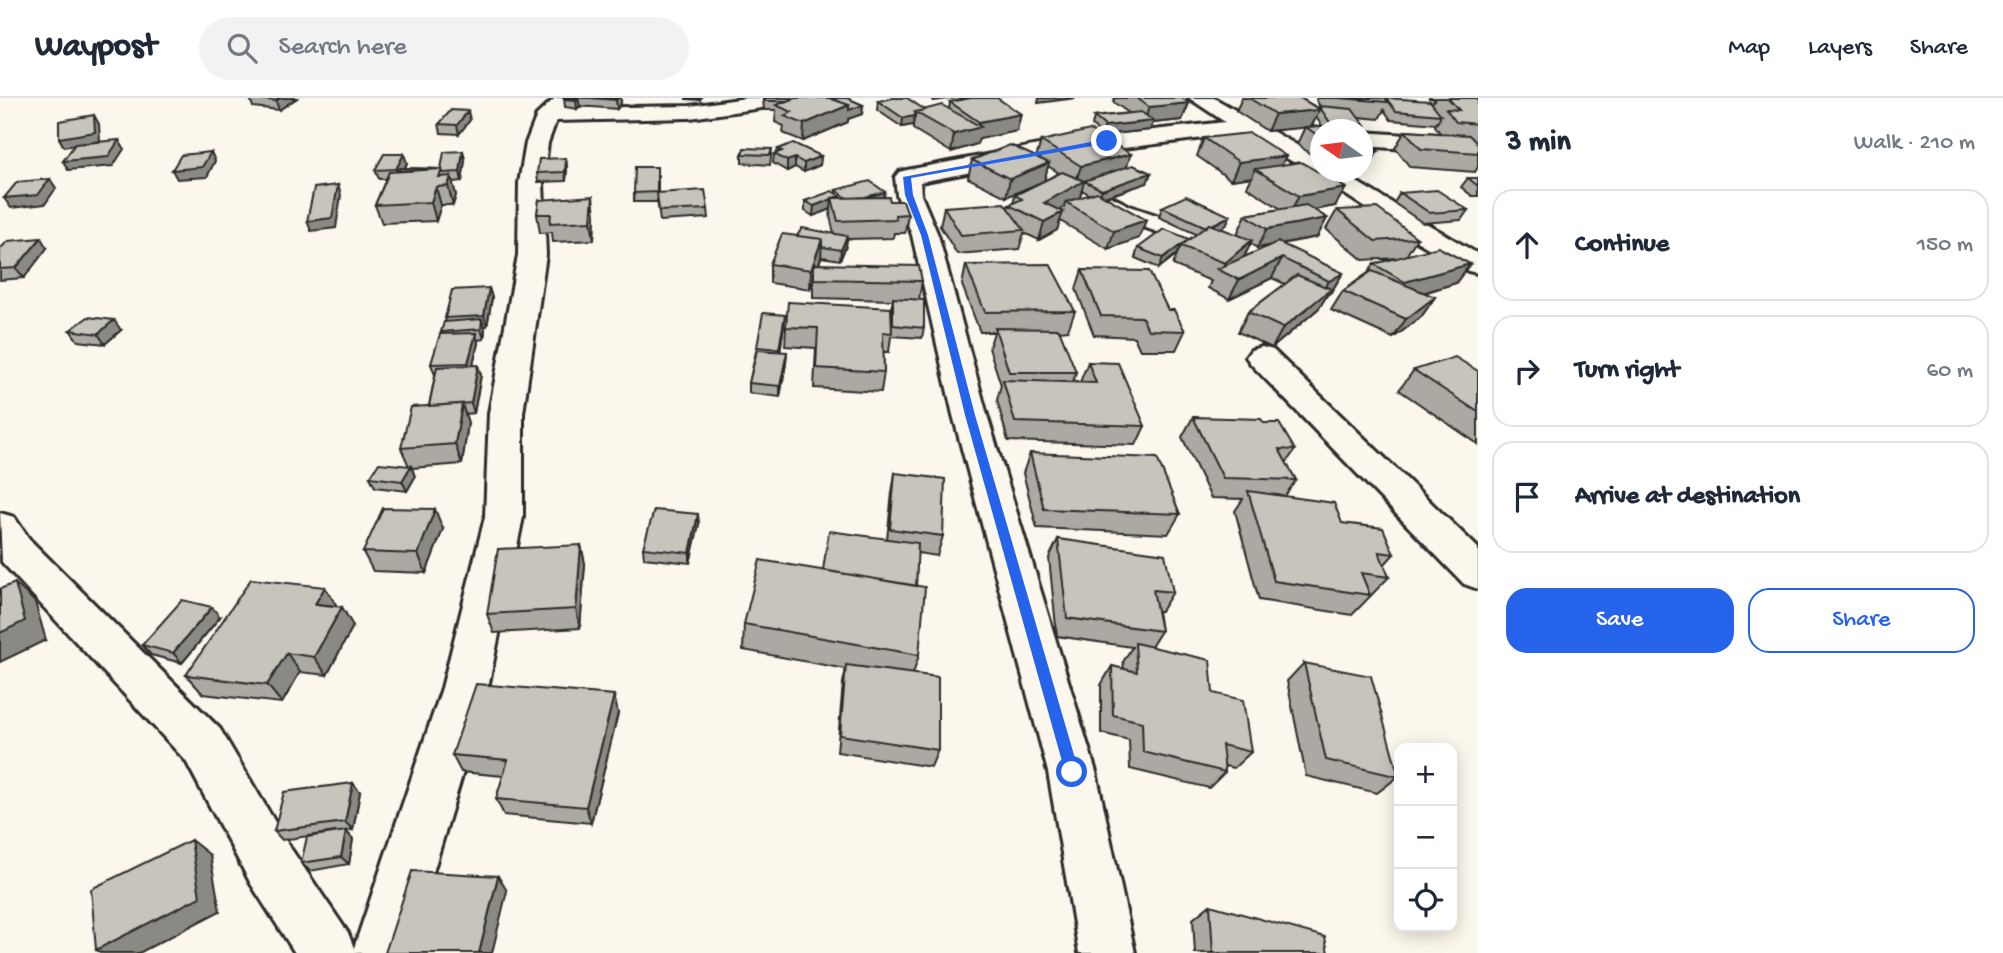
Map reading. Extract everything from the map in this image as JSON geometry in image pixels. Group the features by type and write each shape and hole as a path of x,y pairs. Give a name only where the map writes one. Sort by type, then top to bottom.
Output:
{"street":[{"path":"1199,98 1310,163"},
{"path":"381,953 465,688 504,517 506,413 532,255 531,183 537,144 558,106 690,112 769,101"},
{"path":"1107,953 1072,772 970,415 925,235 909,195 907,177 1017,155 1107,141 1245,126"},
{"path":"1267,138 1310,138"},
{"path":"1373,140 1478,147"},
{"path":"1017,155 1121,211 1200,239"},
{"path":"1341,182 1478,265"},
{"path":"1262,357 1478,573"},
{"path":"0,527 16,551 203,745 270,865 328,953"}],"building":[{"path":"250,98 280,98 276,101"},
{"path":"764,98 795,98 788,101 764,101"},
{"path":"795,98 829,98 849,105 804,124 784,116 792,112 776,105"},
{"path":"829,98 847,98 863,105 849,110 849,105"},
{"path":"907,98 925,110 915,112 915,116 903,118 878,101"},
{"path":"971,98 997,98 1021,114 979,122 950,102"},
{"path":"1137,98 1182,98 1189,103 1149,107"},
{"path":"1249,98 1300,98 1320,110 1275,114"},
{"path":"1339,98 1385,98 1388,102"},
{"path":"1386,98 1430,101 1441,115 1396,111"},
{"path":"1448,98 1478,98 1478,124 1456,122 1446,109 1459,110"},
{"path":"942,105 981,127 954,134 915,112"},
{"path":"1319,106 1352,109 1360,119 1328,119"},
{"path":"451,110 468,111 457,125 439,124"},
{"path":"1141,112 1154,121 1105,126 1094,117"},
{"path":"94,115 95,132 59,138 59,121"},
{"path":"1090,130 1131,154 1081,166 1041,141"},
{"path":"1405,131 1469,135 1478,144 1478,153 1421,149"},
{"path":"1250,133 1286,156 1239,162 1204,138"},
{"path":"119,140 108,157 63,161 75,144"},
{"path":"793,143 821,156 804,163 795,158 787,161 774,154 782,151 778,149"},
{"path":"1010,145 1049,163 1010,179 972,160"},
{"path":"744,148 772,149 770,155 742,154"},
{"path":"463,151 460,172 443,173 441,169 444,152"},
{"path":"211,152 202,167 172,170 181,155"},
{"path":"384,154 404,154 396,169 375,170"},
{"path":"566,158 565,172 537,173 539,159"},
{"path":"1301,162 1310,167 1310,182 1336,182 1346,188 1299,196 1255,169"},
{"path":"1133,165 1151,173 1102,190 1084,181"},
{"path":"635,167 657,167 657,192 634,193"},
{"path":"400,168 440,169 397,171"},
{"path":"442,169 439,177 451,176 448,186 436,187 431,202 375,205 389,172"},
{"path":"1062,172 1084,181 1044,203 1063,212 1044,222 1009,205 1022,199 1015,195"},
{"path":"1468,178 1478,178 1478,186"},
{"path":"50,179 38,195 4,198 17,182"},
{"path":"870,181 885,192 847,198 836,190"},
{"path":"338,185 332,218 307,221 314,188"},
{"path":"705,190 708,209 659,211 657,193"},
{"path":"1437,190 1468,210 1430,213 1400,193"},
{"path":"832,191 840,196 814,206 805,201"},
{"path":"1097,192 1146,220 1114,231 1066,202"},
{"path":"593,196 591,221 550,223 551,214 537,214 539,200"},
{"path":"1186,196 1230,216 1206,227 1162,207"},
{"path":"889,197 890,201 903,201 908,214 895,215 896,219 838,221 832,198"},
{"path":"1004,203 1024,230 961,235 944,207"},
{"path":"1306,205 1327,218 1267,229 1246,215"},
{"path":"1377,208 1417,238 1375,241 1337,210"},
{"path":"1209,224 1252,240 1225,263 1181,246"},
{"path":"802,228 847,236 841,250 822,247 822,239 797,236"},
{"path":"1164,229 1189,239 1163,258 1138,248"},
{"path":"782,234 822,239 811,270 770,264"},
{"path":"41,238 16,268 0,269 0,249 8,241"},
{"path":"1278,242 1343,273 1329,281 1282,258 1239,280 1217,269"},
{"path":"1438,247 1470,264 1405,282 1374,264"},
{"path":"814,264 919,266 922,281 814,279"},
{"path":"1050,264 1075,311 985,312 966,265"},
{"path":"1082,270 1149,271 1168,310 1174,310 1185,331 1148,330 1142,317 1101,316"},
{"path":"1372,271 1435,297 1406,319 1343,291"},
{"path":"1297,275 1331,289 1283,328 1248,312"},
{"path":"489,288 484,316 445,318 452,290"},
{"path":"893,298 924,300 924,328 893,325"},
{"path":"788,302 891,308 892,333 883,332 884,372 816,368 818,328 786,327"},
{"path":"763,313 785,315 779,349 757,347"},
{"path":"88,317 114,320 98,334 70,330"},
{"path":"482,319 481,329 441,332 444,322"},
{"path":"995,328 1059,329 1076,372 1009,372"},
{"path":"476,333 468,363 431,364 440,334"},
{"path":"757,350 787,352 780,386 749,383"},
{"path":"1455,357 1478,371 1478,412 1414,370"},
{"path":"1088,362 1118,363 1145,426 1015,422 1003,380 1096,383"},
{"path":"478,365 471,403 429,406 437,367"},
{"path":"462,404 455,444 401,448 411,407"},
{"path":"1193,417 1261,419 1264,423 1279,423 1295,450 1279,449 1296,480 1223,478"},
{"path":"1030,453 1157,458 1180,514 1044,509"},
{"path":"379,463 411,466 402,481 370,477"},
{"path":"895,473 945,479 943,536 890,529"},
{"path":"1248,491 1334,503 1342,523 1383,528 1394,554 1379,552 1389,577 1361,573 1370,595 1274,581"},
{"path":"383,508 435,509 418,554 363,552"},
{"path":"654,510 698,514 690,553 643,548"},
{"path":"829,531 918,543 916,586 823,570"},
{"path":"1058,539 1165,554 1173,592 1153,590 1161,631 1067,618"},
{"path":"581,545 576,609 487,614 498,549"},
{"path":"760,560 925,587 919,655 744,624"},
{"path":"251,579 325,587 315,604 342,607 314,657 287,653 267,685 186,675"},
{"path":"15,583 25,621 0,633 0,589"},
{"path":"182,600 212,607 173,653 142,645"},
{"path":"1135,643 1210,660 1213,693 1243,700 1251,752 1222,745 1225,772 1143,752 1142,722 1113,715 1112,666 1137,672"},
{"path":"1304,663 1371,676 1394,759 1394,776 1326,760"},
{"path":"846,665 938,677 938,750 840,735"},
{"path":"476,684 614,695 586,807 496,799 508,760 452,755"},
{"path":"353,783 345,822 274,831 284,792"},
{"path":"346,831 341,857 301,863 307,837"},
{"path":"191,840 200,897 96,950 91,889"},
{"path":"412,871 498,876 479,953 385,953"},
{"path":"1210,905 1325,937 1328,953 1213,953"}],"route":[{"path":"1072,772 970,415 925,235 909,195 907,177 1017,155 1107,141"}]}
